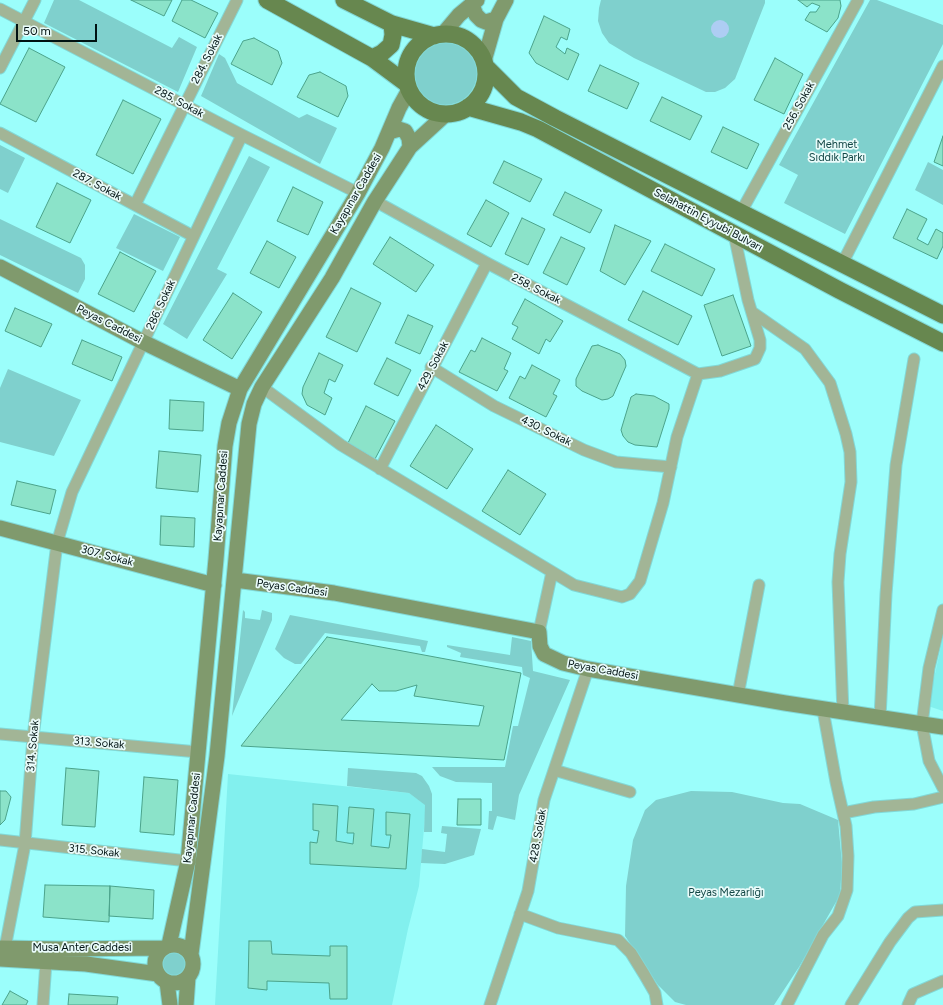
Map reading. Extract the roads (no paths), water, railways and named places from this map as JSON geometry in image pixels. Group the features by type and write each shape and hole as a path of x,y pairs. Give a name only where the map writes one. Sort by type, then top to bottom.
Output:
{"main road":[{"path":"267,0 372,58 408,87"},
{"path":"344,0 392,24 439,35 456,35 468,41 478,50 485,64"},
{"path":"475,3 439,35 423,41 414,49 408,60 406,72 408,87 415,100 424,107 435,112 446,114 458,112 477,100 483,90 486,79 485,64 496,18 506,0"},
{"path":"475,3 476,15 481,20 486,22 496,18"},
{"path":"372,58 382,54 391,45 393,35 392,24"},
{"name":"Selahattin Eyyubi Bulvarı","path":"485,64 516,97 597,141 741,212 943,315"},
{"name":"Kayapınar Caddesi","path":"166,946 188,861 214,585 225,446 229,423 240,389 358,193 389,132 408,87"},
{"path":"501,116 502,101 507,98 516,97"},
{"name":"Selahattin Eyyubi Bulvarı","path":"468,107 501,116 538,129 734,234 943,343"},
{"name":"Kayapınar Caddesi","path":"191,954 216,756 235,580 249,424 254,404 262,387 332,278 375,201 410,148 446,114"},
{"path":"389,132 399,129 405,131 409,138 410,148"},
{"name":"Peyas Caddesi","path":"0,267 144,342 240,389"},
{"name":"307. Sokak","path":"0,528 214,585"},
{"name":"Peyas Caddesi","path":"235,580 334,594 539,632 540,646 544,654 563,663 588,669 824,710 943,727"},
{"path":"170,1005 163,978 155,969 156,957 166,946 182,946 191,954 193,966 188,977 186,1005"},
{"name":"Musa Anter Caddesi","path":"2,952 166,946"},
{"name":"Musa Anter Caddesi","path":"2,952 46,962 86,964 163,978"},
{"path":"163,978 178,982 188,977"}],"street":[{"path":"0,68 35,0"},
{"name":"284. Sokak","path":"135,205 237,0"},
{"name":"256. Sokak","path":"741,212 858,0"},
{"name":"285. Sokak","path":"0,9 242,135 358,193"},
{"path":"842,264 943,66"},
{"name":"287. Sokak","path":"0,133 193,236"},
{"name":"286. Sokak","path":"57,543 72,492 242,135"},
{"name":"258. Sokak","path":"375,201 487,263 698,374"},
{"path":"262,387 341,446 574,585 622,597 630,594 640,581 663,503 677,437 698,374 720,371 755,359 760,348 760,340 734,234"},
{"name":"429. Sokak","path":"380,469 431,367 487,263"},
{"path":"752,312 805,349 830,383 846,434 850,452 851,482 840,554 838,582 843,713"},
{"path":"880,718 886,594 894,488 914,359"},
{"name":"430. Sokak","path":"431,367 494,406 584,450 616,462 671,467"},
{"name":"314. Sokak","path":"2,952 25,844 32,737 57,543"},
{"path":"539,632 552,572"},
{"path":"738,695 758,585"},
{"path":"943,610 929,668 922,724 929,761 943,788"},
{"name":"428. Sokak","path":"490,1005 528,891 544,800 588,669"},
{"path":"787,1005 823,935 838,916 844,904 847,890 848,856 846,826 824,710"},
{"name":"313. Sokak","path":"0,734 198,752"},
{"path":"554,770 630,792"},
{"path":"843,813 874,807 914,804 943,797"},
{"name":"315. Sokak","path":"0,840 188,861"},
{"path":"851,1005 890,942 908,918 915,912 943,910"},
{"path":"520,914 558,928 618,940 631,953 644,974 655,993 657,1005"},
{"path":"43,1005 46,962"},
{"path":"908,1005 913,994 943,981"}],"park label":[{"name":"Mehmet Sıddık Parkı","path":"837,151"},
{"name":"Peyas Mezarlığı","path":"726,893"}]}
